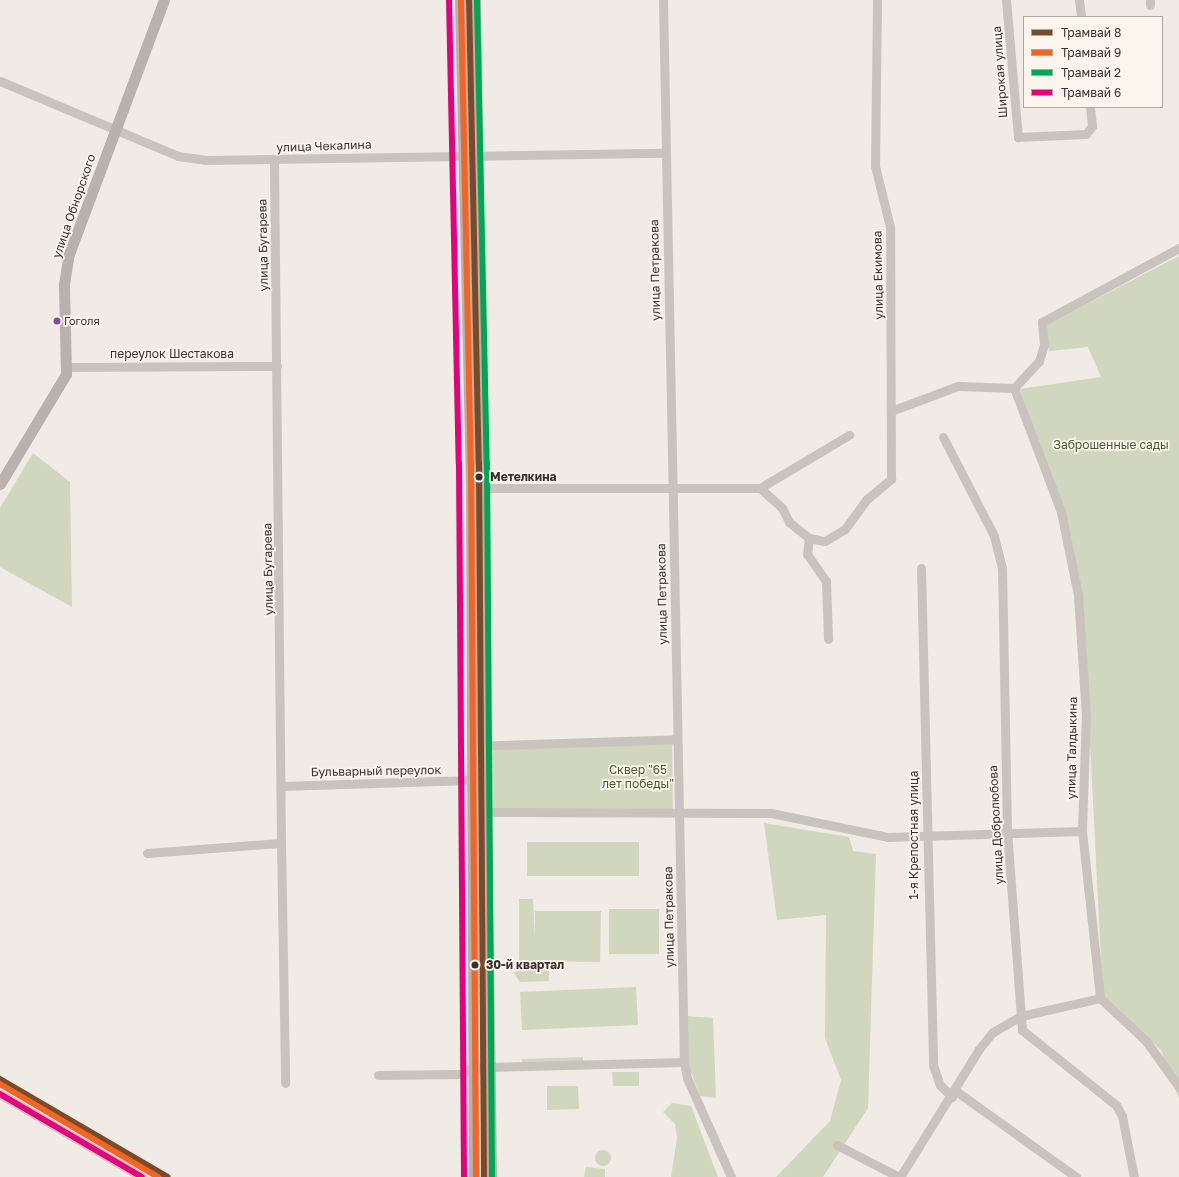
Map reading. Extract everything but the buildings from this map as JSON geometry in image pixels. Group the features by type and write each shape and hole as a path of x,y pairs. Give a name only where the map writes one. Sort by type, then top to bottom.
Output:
{"main road":[{"name":"улица Обнорского","path":"0,484 49,405 68,367 66,267 115,127 164,0"},
{"path":"460,0 462,154 471,488 472,1068 474,1177"},
{"path":"475,0 483,488 489,1067 492,1177"}],"street":[{"name":"улица Петракова","path":"663,0 684,1062 687,1078 731,1177"},
{"name":"улица Екимова","path":"809,538 825,541 844,530 866,500 891,479 890,228 875,166 877,0"},
{"name":"Широкая улица","path":"1006,0 1014,114 1017,133 1023,140 1086,134 1092,126 1090,108"},
{"path":"1079,0 1081,16"},
{"name":"улица Чекалина","path":"0,80 115,127 178,156 205,160 274,160 462,154 665,153"},
{"name":"улица Бугарева","path":"274,160 285,1083"},
{"path":"891,411 958,386 1014,388 1039,361 1044,345 1042,322 1179,248"},
{"name":"переулок Шестакова","path":"68,367 277,366"},
{"name":"улица Талдыкина","path":"1014,388 1061,512 1078,595 1086,714 1082,831 1100,998"},
{"path":"483,488 672,486 760,488 849,435"},
{"name":"улица Добролюбова","path":"943,437 994,536 1002,568 1007,831 1022,1030 1116,1105 1122,1116 1134,1177"},
{"path":"760,488 782,508 789,522 809,538 807,554 826,581 828,639"},
{"name":"1-я Крепостная улица","path":"920,568 925,836 933,1065 940,1085 1076,1177"},
{"path":"471,746 677,739"},
{"name":"Бульварный переулок","path":"281,786 471,780"},
{"path":"486,812 771,813 888,837 1007,831 1082,831"},
{"path":"147,853 281,843"},
{"path":"837,1145 899,1177 954,1094 979,1049 994,1032 1021,1016 1100,998 1146,1041 1179,1087"},
{"path":"378,1075 461,1074 472,1068 489,1067 684,1062"},
{"path":"0,1094 142,1177"}],"green space":[{"name":"Заброшенные сады","path":"1179,256 1179,1099 1161,1050 1103,998 1083,606 1059,501 1020,389 1101,377 1088,347 1049,351 1046,325"},
{"path":"33,453 70,482 72,607 0,567 0,508"},
{"name":"Сквер \"65 лет победы\"","path":"672,741 673,811 491,810 491,745"},
{"path":"764,823 849,837 853,851 876,854 868,1108 823,1177 776,1177 830,1121 841,1080 825,1038 826,915 777,920"},
{"path":"527,842 639,842 639,876 527,876"},
{"path":"519,899 533,899 535,937 535,911 601,911 600,962 535,961 535,965 549,969 549,981 520,982 513,972 519,971"},
{"path":"609,909 659,909 659,954 609,954"},
{"path":"636,987 638,1025 522,1030 520,992"},
{"path":"687,1016 713,1018 716,1098 700,1096 687,1062"},
{"path":"583,1057 583,1063 522,1065 522,1059"},
{"path":"612,1072 639,1072 639,1086 613,1086"},
{"path":"547,1086 578,1086 579,1109 547,1110"},
{"path":"672,1103 691,1106 718,1177 671,1177 677,1138 675,1124 663,1112"},
{"path":"603,1150 610,1155 611,1158 606,1165 603,1166 596,1161 595,1158 600,1151"},
{"path":"586,1167 605,1169 605,1177 584,1177"}],"tram line":[{"name":"6","path":"449,0 459,463 464,1177"},
{"name":"9","path":"461,0 471,463 476,1177"},
{"name":"8","path":"469,0 479,463 484,1177"},
{"name":"2","path":"477,0 487,463 492,1177"},
{"name":"8","path":"0,1079 168,1177"},
{"name":"9","path":"0,1084 158,1177"},
{"name":"6","path":"0,1094 142,1177"}],"place":[{"name":"Гоголя","path":"57,321"},
{"name":"Метелкина","path":"479,477"},
{"name":"30-й квартал","path":"475,965"}]}
